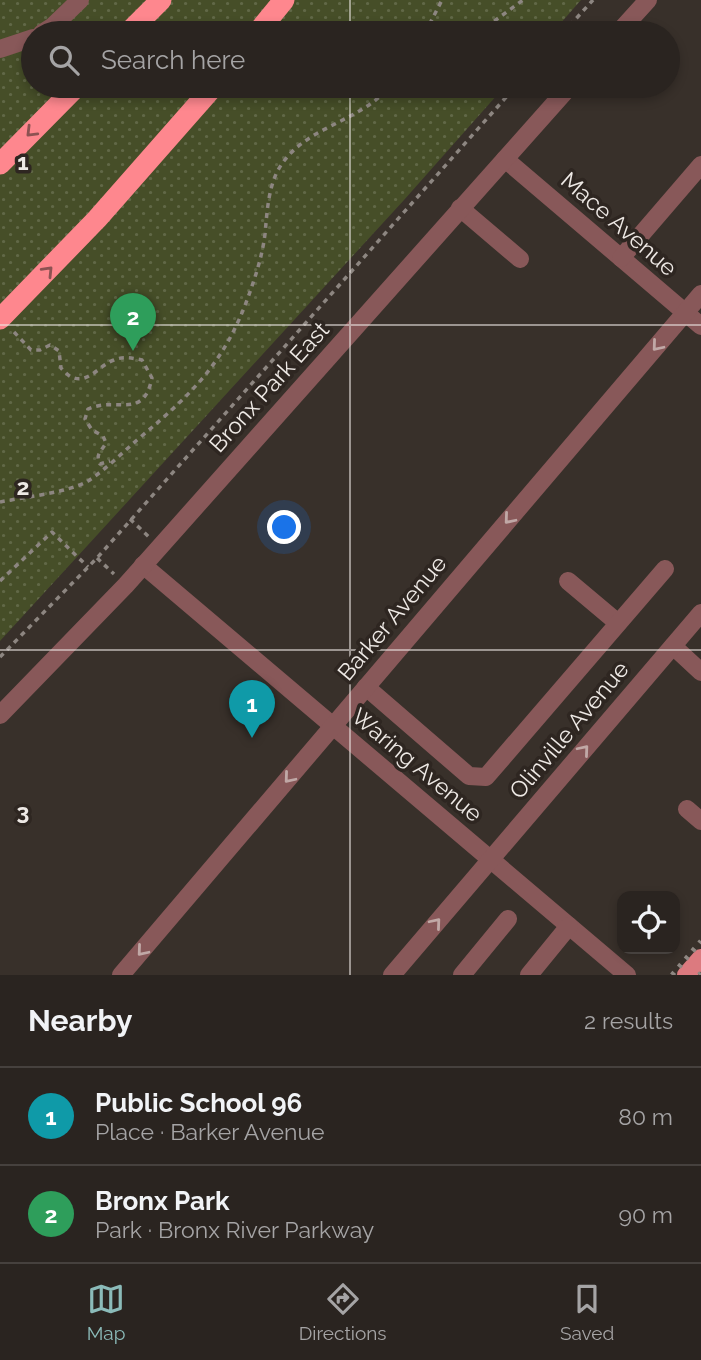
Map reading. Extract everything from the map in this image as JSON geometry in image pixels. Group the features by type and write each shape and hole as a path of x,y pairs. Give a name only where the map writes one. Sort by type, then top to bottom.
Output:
{"highway":[{"path":"140,21 161,0"},
{"path":"268,21 286,0"},
{"path":"0,164 65,98"},
{"path":"4,322 203,98"}],"main road":[{"path":"686,975 701,958"}],"street":[{"path":"58,21 80,0"},
{"path":"629,21 648,0"},
{"path":"0,49 21,42"},
{"name":"Bronx Park East","path":"0,715 126,585 559,98"},
{"name":"Mace Avenue","path":"505,159 701,326"},
{"path":"621,258 701,165"},
{"path":"460,208 520,259"},
{"name":"Barker Avenue","path":"121,975 701,294"},
{"name":"Waring Avenue","path":"143,565 627,975"},
{"path":"366,687 469,776 486,777 665,569"},
{"path":"568,581 618,623"},
{"name":"Olinville Avenue","path":"392,975 701,613"},
{"path":"673,646 701,672"},
{"path":"687,809 701,821"},
{"path":"462,975 508,919"},
{"path":"529,975 569,926"}],"path":[{"path":"431,21 442,0"},
{"path":"494,21 523,0"},
{"path":"574,21 593,0"},
{"path":"0,502 87,482 172,411 203,380 227,346 253,282 260,260 272,186 278,170 305,139 363,108 376,98"},
{"path":"0,657 97,558 505,98"},
{"path":"4,322 31,350 40,350 50,345 59,351 61,368 72,378 89,376 114,360 130,357 142,360 152,379 146,398 136,405 100,404 88,409 85,419 92,430 103,436 106,443 98,453 100,464 114,460"},
{"path":"130,519 160,546"},
{"path":"0,581 52,532 88,567"},
{"path":"97,558 126,585"}],"green space":[{"path":"0,0 581,0 563,21 21,21 21,98 494,98 0,641"}],"railway":[{"path":"672,975 701,941"}],"place":[{"name":"Bronx Park","path":"133,351"},
{"name":"Public School 96","path":"252,738"}]}
